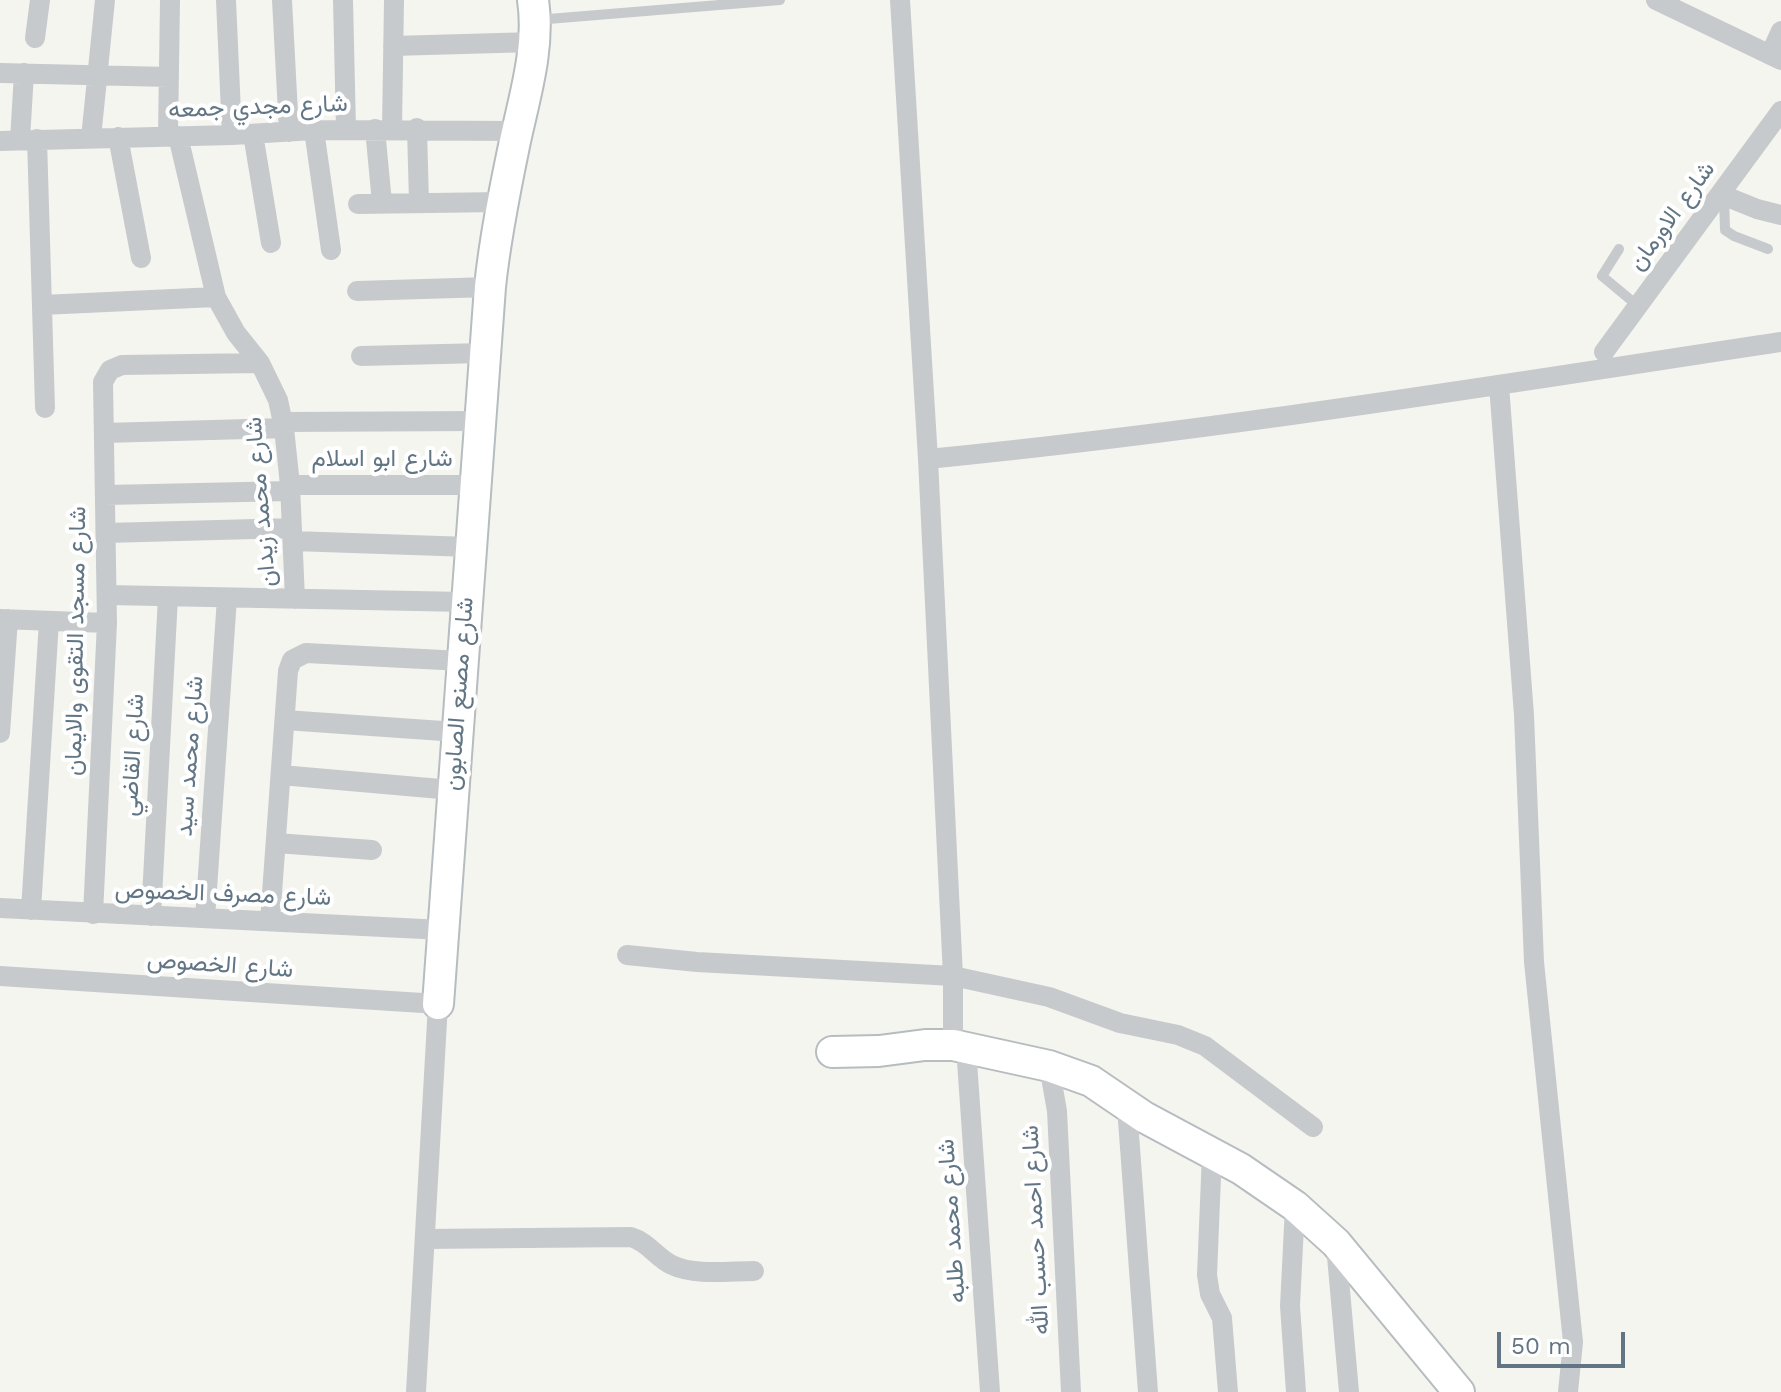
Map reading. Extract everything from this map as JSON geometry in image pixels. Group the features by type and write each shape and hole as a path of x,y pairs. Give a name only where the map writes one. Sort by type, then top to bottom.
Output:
{"street":[{"path":"35,38 40,0"},
{"path":"91,138 105,0"},
{"name":"شارع محمد زيدان","path":"170,0 169,77 173,136 216,297 236,333 271,381 283,425 290,488 295,599"},
{"path":"226,0 232,135"},
{"path":"282,0 289,132"},
{"path":"343,0 346,129"},
{"path":"382,203 383,129 393,46 394,0"},
{"name":"شارع محمد طلبه","path":"900,0 928,459 953,981 990,1392"},
{"path":"1656,0 1775,57 1781,31"},
{"path":"393,46 534,20"},
{"name":"شارع مصنع الصابون","path":"416,1392 438,1000 484,353 502,202 517,131 534,20"},
{"path":"0,73 169,77"},
{"path":"24,73 19,140 42,305 45,408"},
{"name":"شارع الاورمان","path":"1604,352 1778,121"},
{"path":"417,128 419,203"},
{"name":"شارع مجدي جمعه","path":"19,140 346,129 517,131"},
{"path":"314,130 331,250"},
{"path":"253,134 271,243"},
{"path":"118,137 141,258"},
{"path":"1722,195 1781,215"},
{"path":"358,204 502,202"},
{"path":"357,291 490,287"},
{"path":"42,305 216,297"},
{"path":"928,459 1072,444 1499,385 1781,342"},
{"path":"361,356 484,353"},
{"name":"شارع مسجد التقوى والايمان","path":"93,914 107,623 103,382 110,370 122,365 260,363"},
{"path":"1499,385 1524,715 1534,962 1573,1342 1568,1392"},
{"path":"104,433 479,421"},
{"name":"شارع ابو اسلام","path":"106,495 474,485"},
{"path":"106,533 292,535 470,547"},
{"path":"107,595 466,602"},
{"name":"شارع القاضي","path":"151,916 168,597"},
{"name":"شارع محمد سيد","path":"205,918 227,598"},
{"path":"0,733 4,619 107,623"},
{"path":"31,910 49,621"},
{"path":"270,921 288,671 296,657 312,653 462,661"},
{"path":"285,720 457,732"},
{"path":"281,775 452,790"},
{"path":"276,843 372,850"},
{"name":"شارع مصرف الخصوص","path":"0,908 270,921 443,937"},
{"path":"627,955 953,981 1049,997 1120,1023 1160,1030 1194,1041 1216,1052 1313,1127"},
{"name":"شارع الخصوص","path":"0,976 438,1000"},
{"path":"832,1052 867,1052 957,1038 1091,1081 1127,1107 1241,1169 1295,1206 1336,1243 1459,1392"},
{"name":"شارع احمد حسب الله","path":"1049,1066 1057,1111 1071,1392"},
{"path":"1127,1107 1148,1392"},
{"path":"1212,1153 1207,1275 1210,1294 1222,1318 1228,1392"},
{"path":"1295,1206 1290,1306 1296,1392"},
{"path":"425,1239 631,1237 640,1240 677,1267 754,1271"},
{"path":"1336,1243 1349,1392"}],"lane":[{"path":"534,20 780,0"},
{"path":"1722,195 1725,230 1768,249"},
{"path":"1619,249 1602,276 1638,306"}]}
